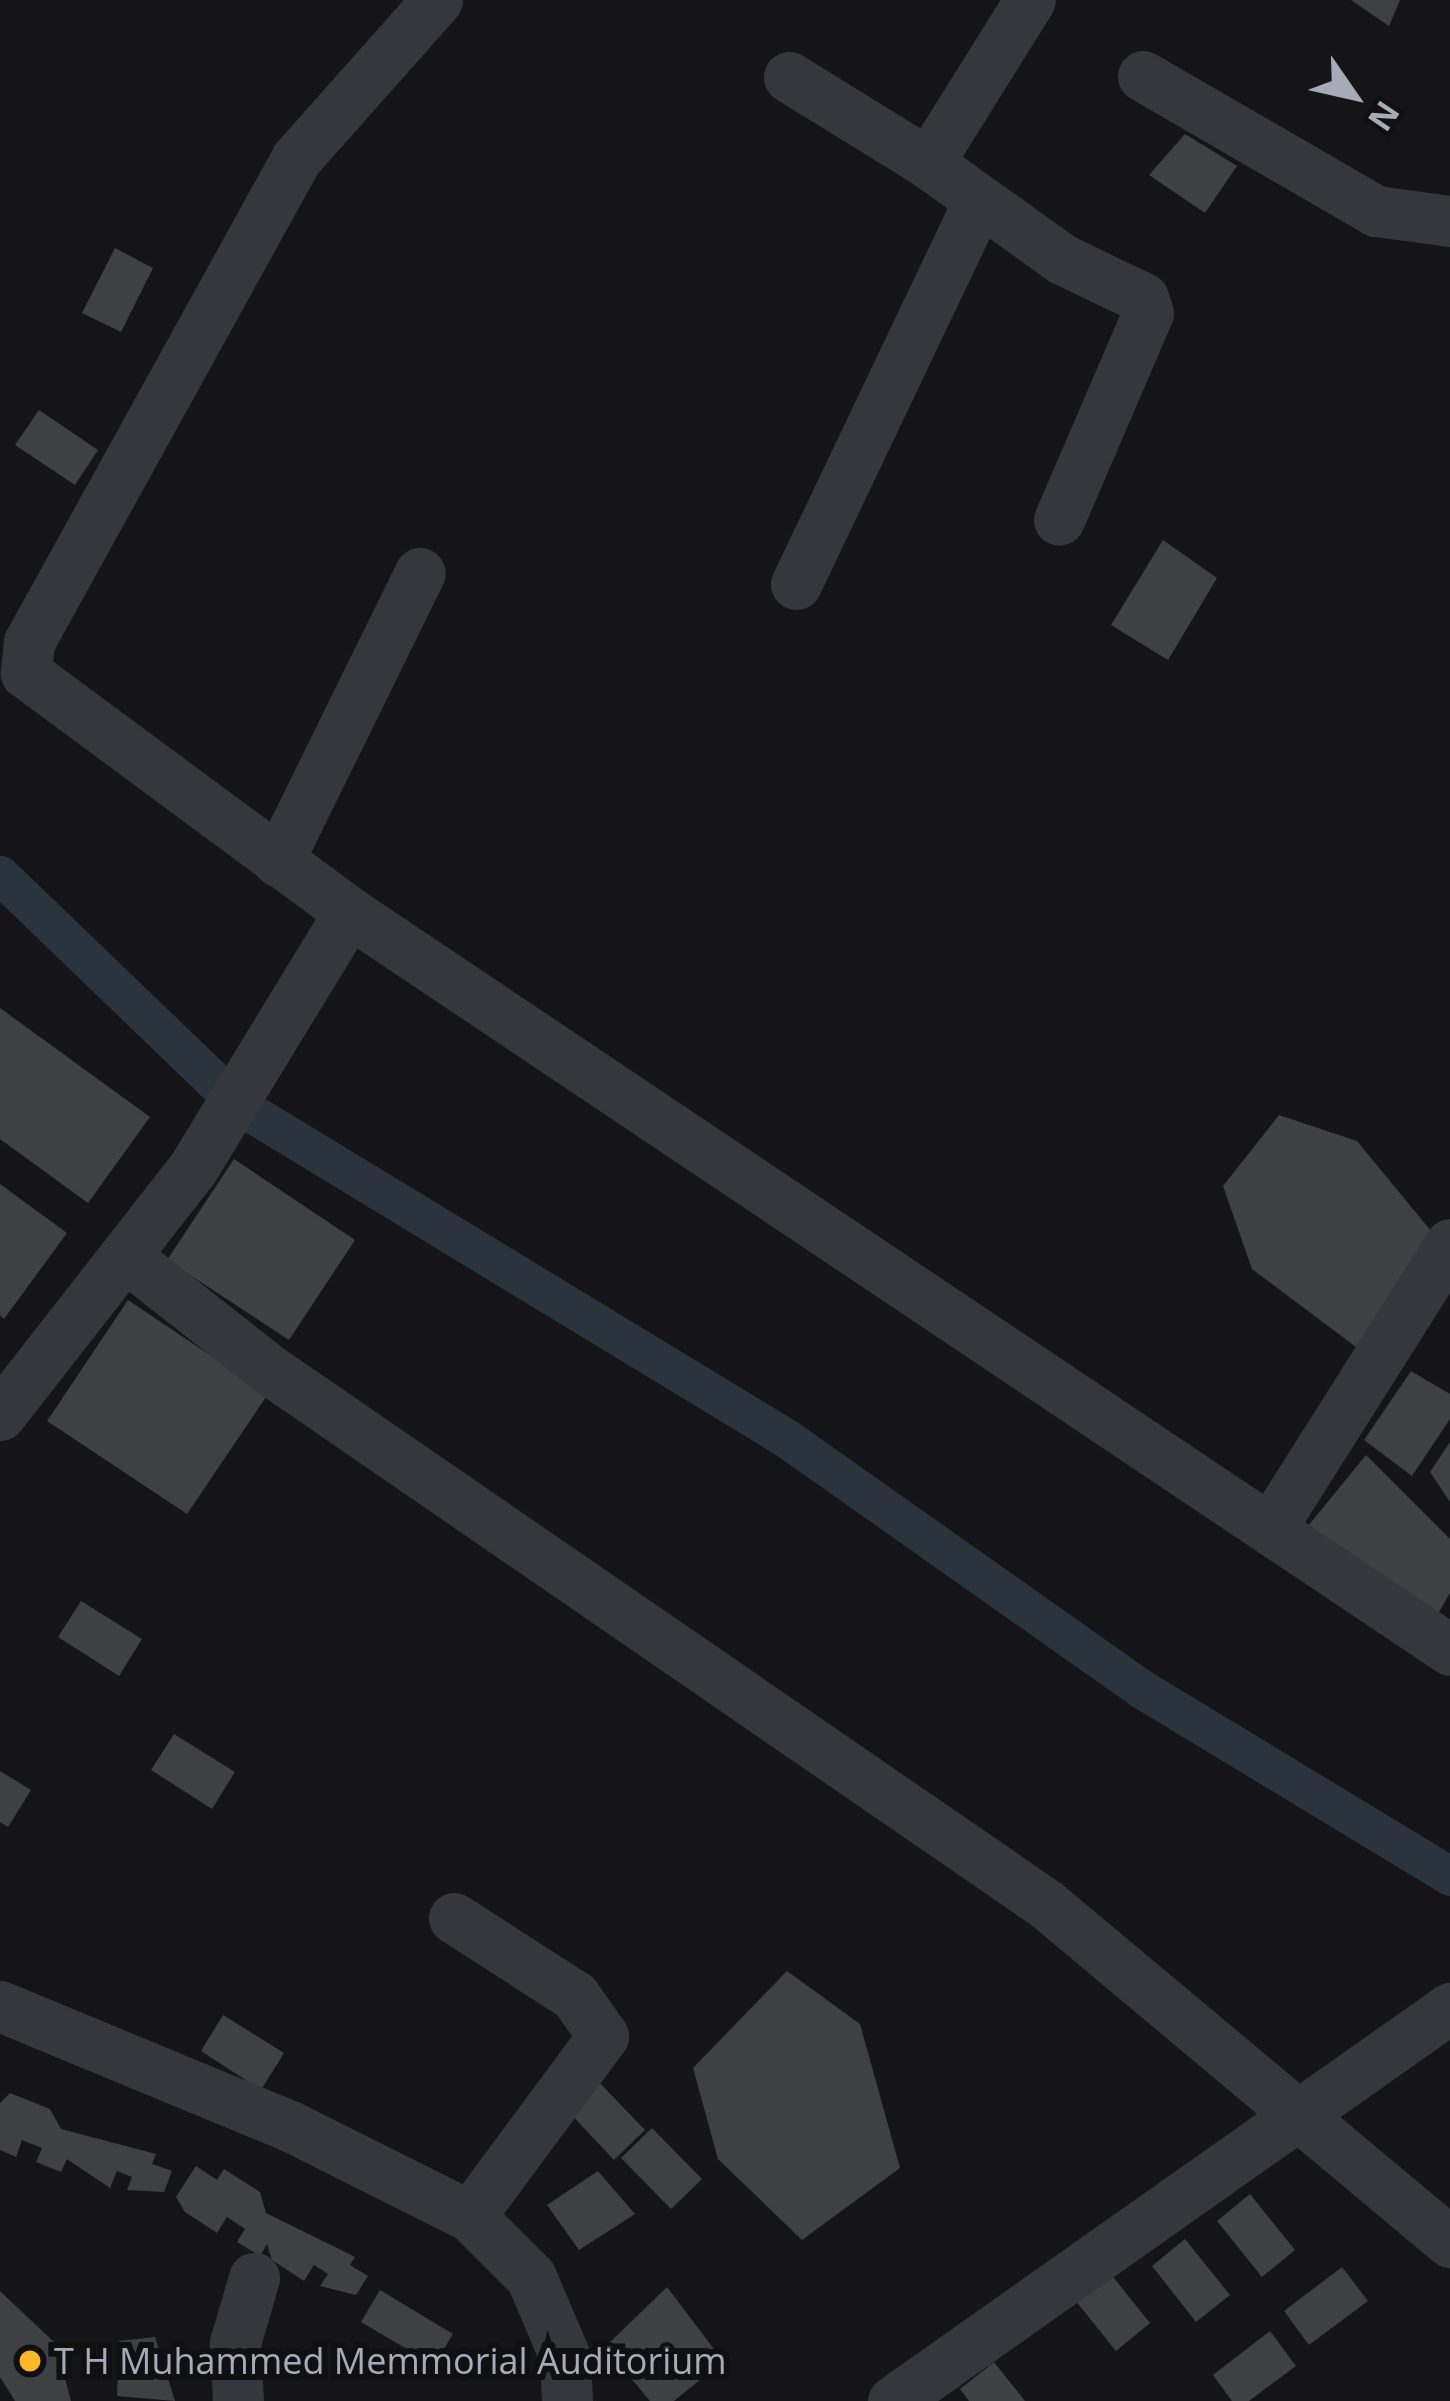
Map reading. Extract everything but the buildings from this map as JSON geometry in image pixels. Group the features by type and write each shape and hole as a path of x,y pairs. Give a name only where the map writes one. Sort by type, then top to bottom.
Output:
{"street":[{"path":"437,0 296,159 13,668 349,911 1450,1649"},
{"path":"928,163 1030,0"},
{"path":"1143,76 1376,211 1450,221"},
{"path":"789,77 979,200 1143,298 1148,313 1059,520"},
{"path":"796,584 979,200"},
{"path":"278,861 420,573"},
{"path":"0,1415 16,1363 124,1256 234,1103 349,911"},
{"path":"1270,1529 1450,1244"},
{"path":"124,1256 270,1370 1046,1904 1292,2120 1450,2242"},
{"path":"454,1918 575,1996 603,2036 470,2216"},
{"path":"0,2006 292,2127 470,2216 531,2277 565,2357 567,2401"},
{"path":"893,2401 1450,2008"},
{"path":"238,2401 235,2343 254,2278"}],"waterway":[{"path":"0,875 240,1106 786,1438 1140,1688 1450,1876"}],"place":[{"name":"T H Muhammed Memmorial Auditorium","path":"30,2361"}]}
